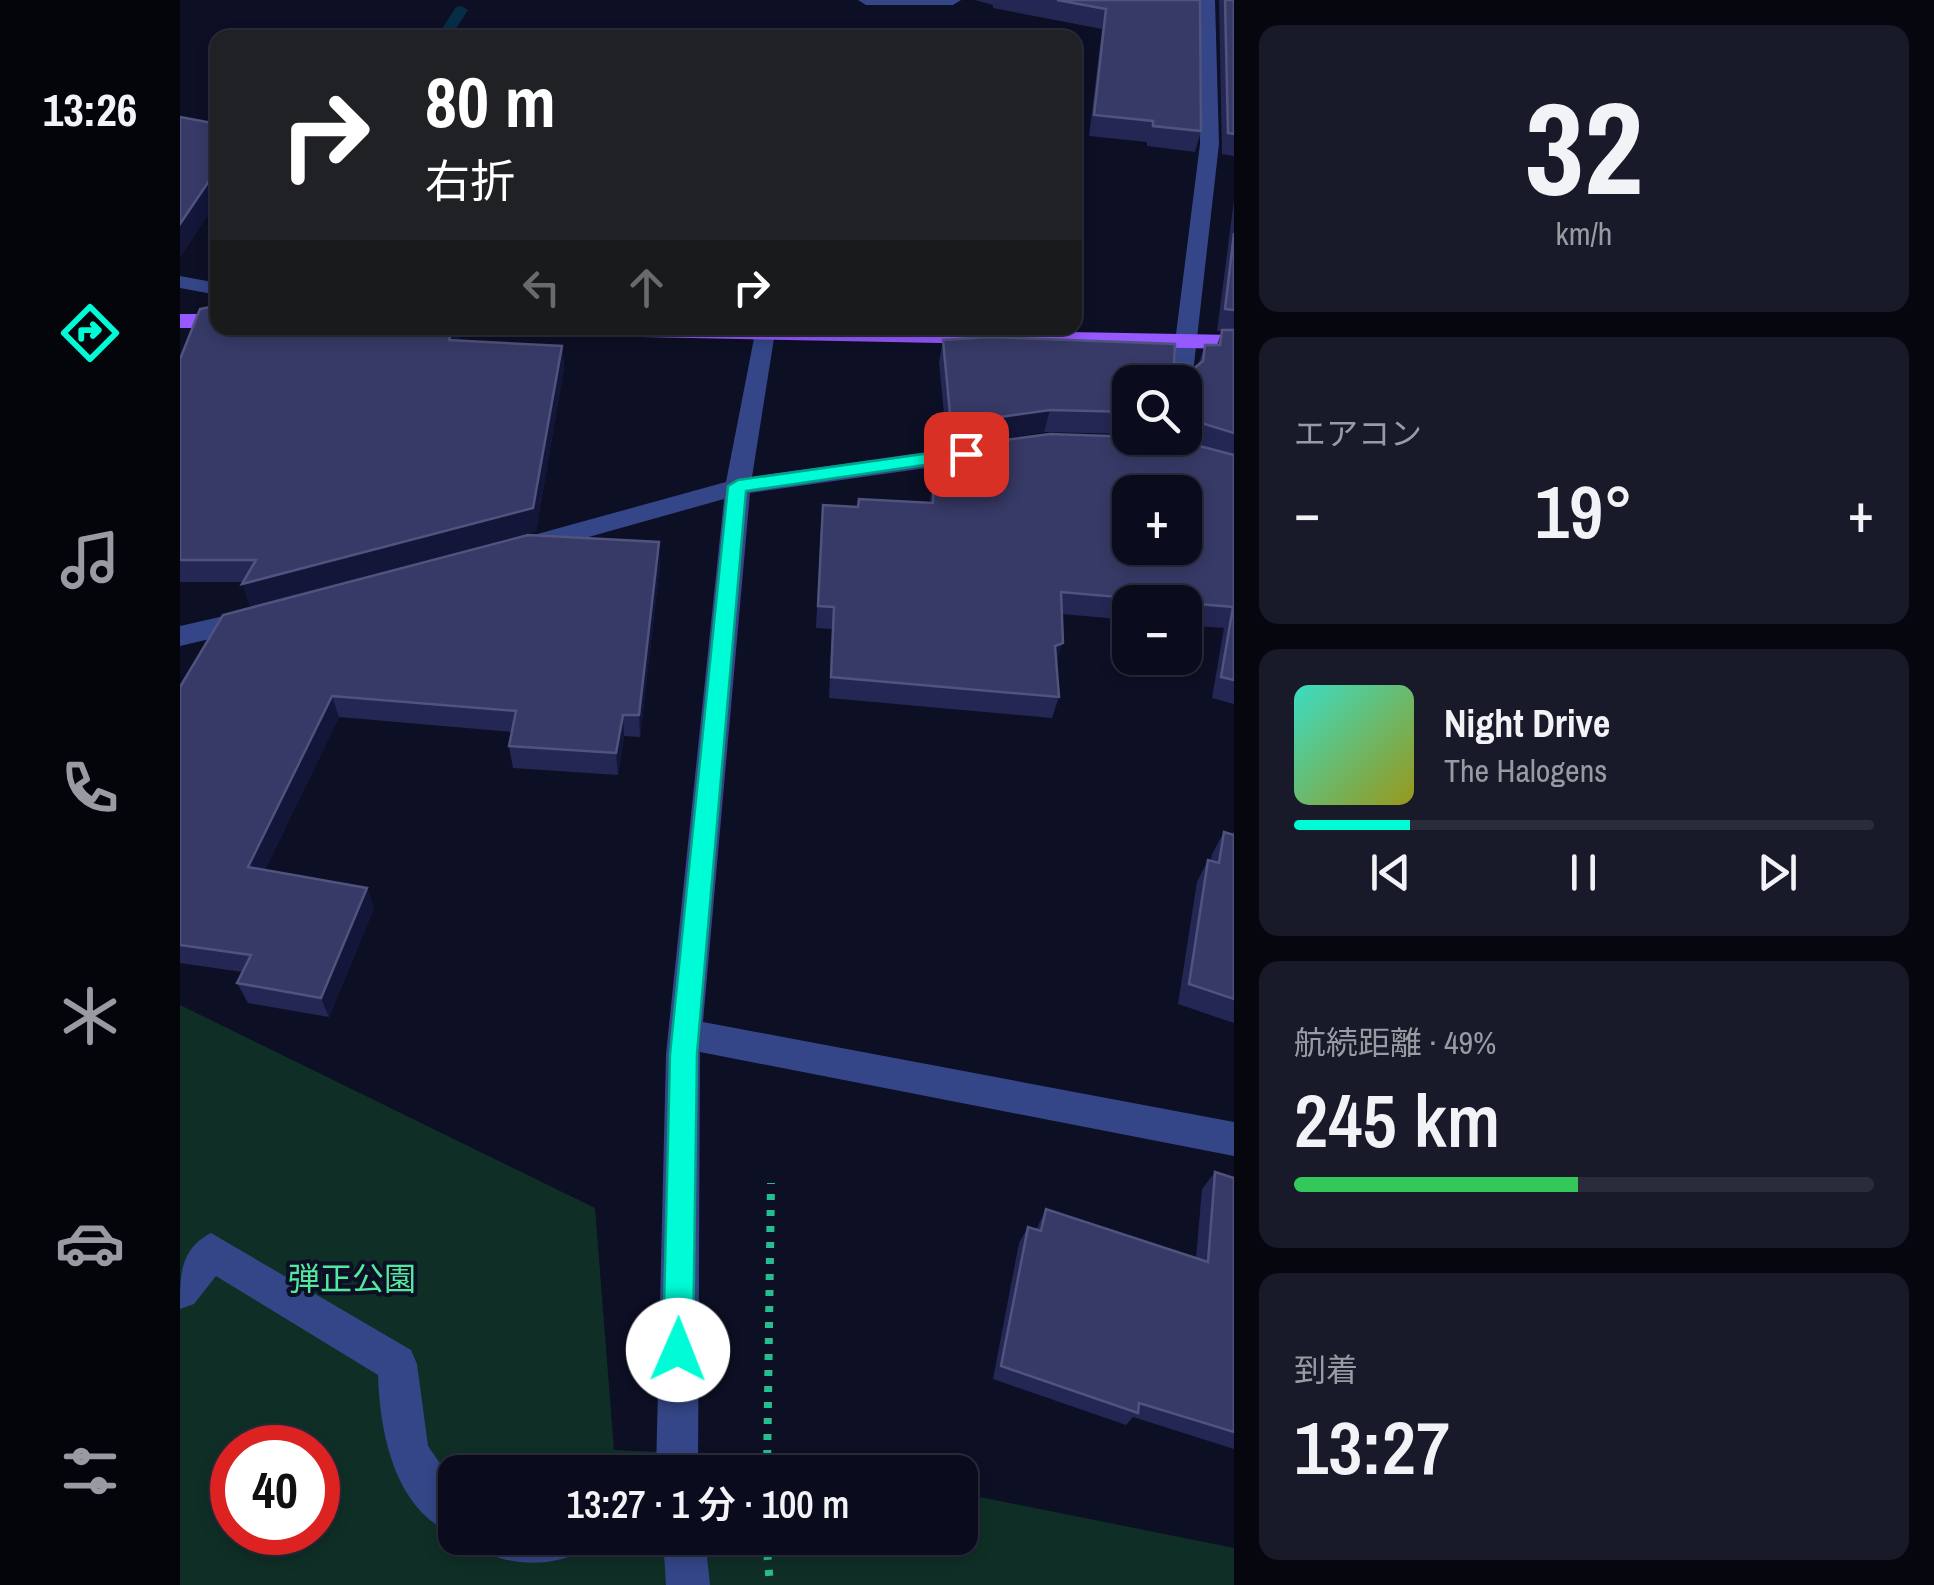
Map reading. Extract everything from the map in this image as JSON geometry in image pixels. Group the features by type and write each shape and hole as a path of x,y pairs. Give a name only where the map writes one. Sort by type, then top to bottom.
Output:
{"main road":[{"path":"180,321 210,321"},
{"path":"923,335 1234,342"}],"street":[{"path":"866,0 953,0"},
{"path":"1183,365 1204,206 1212,8"},
{"path":"180,282 210,287"},
{"path":"677,1455 685,1034 738,486 763,335"},
{"path":"502,553 738,486 1006,449"},
{"path":"180,636 285,612"},
{"path":"685,1034 1234,1139"},
{"path":"180,1290 211,1252 397,1364 399,1419 410,1458 438,1500"},
{"path":"685,1555 688,1585"}],"path":[{"path":"767,1455 770,1184"},
{"path":"767,1555 770,1585"}],"green space":[{"name":"弾正公園","path":"180,1005 595,1208 614,1450 732,1455 438,1455 438,1555 978,1555 978,1497 1234,1548 1234,1585 180,1585"}],"building":[{"path":"1057,0 1200,0 1201,131 1094,115 1106,9"},
{"path":"1225,0 1234,0 1234,134 1228,133"},
{"path":"180,117 210,123 210,179 180,224"},
{"path":"1234,233 1234,310 1225,309"},
{"path":"210,307 210,335 451,335 449,340 562,346 533,508 242,584 256,560 180,560 180,359 200,309"},
{"path":"1222,330 1234,330 1234,433 1202,423 1202,365 1198,365 1203,361 1205,345 1220,345"},
{"path":"989,337 1175,344 1174,363 1188,364 1112,365 1112,412 1050,410 951,424 943,340"},
{"path":"1050,434 1112,436 1112,455 1202,455 1202,447 1234,455 1234,680 1221,677 1233,607 1202,604 1202,585 1112,585 1112,596 1061,592 1063,643 1055,646 1059,697 831,677 834,607 818,606 823,505 858,507 859,499 933,503 934,469 954,458 953,447"},
{"path":"528,535 659,542 639,715 623,715 616,753 509,746 516,711 332,696 248,867 367,888 321,998 237,983 251,955 180,945 180,687 223,615"},
{"path":"1224,832 1234,835 1234,999 1189,984 1208,860 1219,863"},
{"path":"1215,1172 1234,1178 1234,1432 1139,1403 1138,1413 1001,1366 1028,1227 1041,1231 1046,1209 1208,1262"}],"waterway":[{"path":"448,30 461,10"}],"route":[{"path":"678,1350 684,1054 738,486 966,454"}]}
